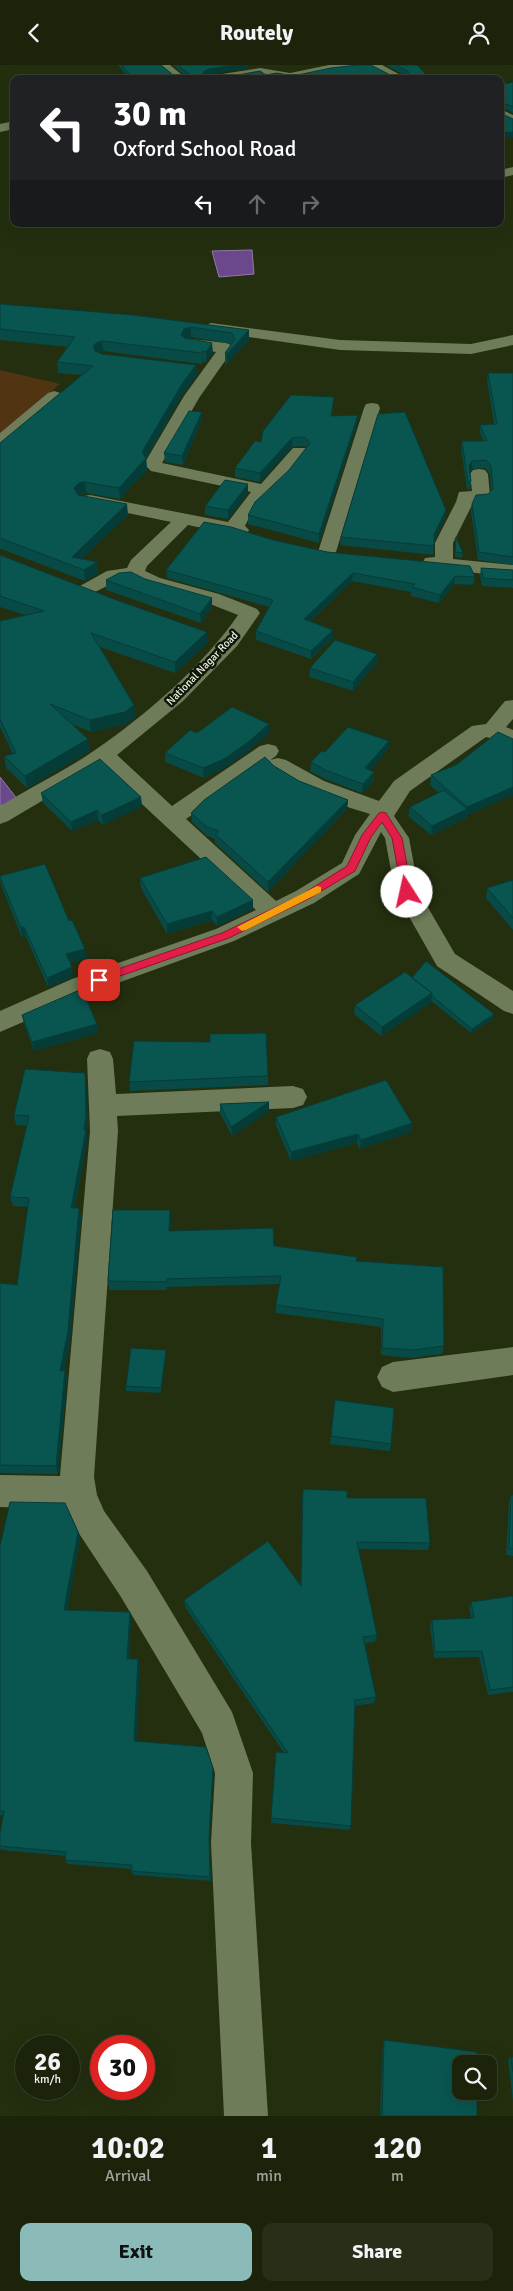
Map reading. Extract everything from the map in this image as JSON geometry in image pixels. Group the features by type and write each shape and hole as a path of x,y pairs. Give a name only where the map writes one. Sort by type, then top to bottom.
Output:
{"street":[{"path":"163,65 177,75"},
{"path":"295,75 331,68 366,65"},
{"path":"373,65 394,75"},
{"path":"234,75 260,71 284,75"},
{"path":"198,327 340,345 472,349 513,340"},
{"path":"179,342 226,349 211,371 184,395 153,464 156,467 265,490"},
{"path":"191,369 211,371"},
{"path":"0,442 54,396"},
{"path":"327,551 372,408"},
{"path":"235,528 237,521 248,507 299,452"},
{"path":"444,563 444,543 464,502 465,496 481,496 479,473"},
{"path":"86,500 235,528 262,537"},
{"path":"110,600 78,587 114,575 135,573 138,564 184,519"},
{"path":"416,561 513,571"},
{"name":"National Nagar Road","path":"0,816 103,755 176,697 220,639 250,613 212,598 153,582 135,573"},
{"path":"3,1017 81,986 225,935 305,897 351,868 367,835 402,786 480,731 503,733 513,706"},
{"path":"103,755 273,912"},
{"path":"171,818 273,758 294,776 339,797 384,813 397,838 407,892 446,961 513,1004"},
{"path":"100,1059 104,1131 77,1477 79,1493 92,1523 134,1584 209,1708 218,1725 234,1773 231,1843 246,2116"},
{"path":"102,1106 293,1097"},
{"path":"392,1377 513,1361"},
{"path":"0,1491 79,1493"}],"shaded area":[{"path":"252,250 254,274 219,277 212,251"},
{"path":"0,370 60,384 0,434"},
{"path":"0,777 18,800 0,806"}],"building":[{"path":"122,65 161,65 173,75 130,75"},
{"path":"178,65 235,65 209,69 203,72 204,75 188,75"},
{"path":"371,65 390,75 298,75 331,68"},
{"path":"396,65 417,65 426,75 408,75 409,72"},
{"path":"260,71 266,75 238,75"},
{"path":"277,73 288,75 266,75"},
{"path":"513,82 513,107 504,103 504,84"},
{"path":"504,115 513,119 513,132 504,133"},
{"path":"0,304 133,315 249,330 227,354 225,353 235,339 232,333 191,327 184,329 181,335 185,338 212,343 206,352 102,341 93,346 95,351 102,354 196,365 182,384 142,452 146,458 119,488 85,482 79,483 74,488 78,495 127,504 72,557 97,562 84,570 0,538 0,443 93,366 57,362 75,337 0,329"},
{"path":"488,373 513,373 513,557 479,552 472,504 476,495 488,494 493,489 491,466 486,460 472,461 469,466 471,481 468,482 462,441 487,441 480,425 497,424"},
{"path":"291,395 334,397 331,416 358,415 319,534 248,515 255,502 289,470 310,443 305,437 292,438 260,473 235,468 255,441 261,442 263,431"},
{"path":"189,411 202,412 182,456 164,453"},
{"path":"405,412 446,510 434,534 434,546 341,537 378,414"},
{"path":"225,480 248,484 228,510 205,506"},
{"path":"204,522 231,527 273,540 327,552 470,566 475,577 455,576 440,595 412,587 415,584 353,573 304,619 333,630 311,651 256,631 273,600 166,570"},
{"path":"456,537 463,553 455,552"},
{"path":"0,555 119,601 207,632 175,662 91,633 134,705 125,712 90,720 50,704 88,739 25,776 4,756 16,753 0,719 0,621 44,611 0,596"},
{"path":"481,568 513,570 513,580 483,578"},
{"path":"131,572 145,579 212,598 200,614 106,580 119,573"},
{"path":"335,640 377,654 353,682 310,668"},
{"path":"232,707 269,724 224,759 203,768 165,753 190,730 197,733"},
{"path":"348,727 389,741 365,768 374,772 363,784 325,770 311,762 322,751 325,752"},
{"path":"498,732 513,739 513,787 467,807 431,775 456,765"},
{"path":"265,757 274,766 299,781 348,800 268,882 215,834 219,831 207,827 191,813 204,800"},
{"path":"100,759 141,797 102,815 97,810 71,822 41,793"},
{"path":"444,790 467,809 432,826 410,807"},
{"path":"206,857 253,900 217,917 212,911 167,924 140,878"},
{"path":"45,864 69,921 72,920 85,949 66,954 72,967 47,978 24,927 21,928 0,877"},
{"path":"513,880 513,918 487,888"},
{"path":"426,961 494,1014 472,1029 432,996 432,993 412,978"},
{"path":"405,972 432,993 382,1027 355,1005"},
{"path":"82,989 97,1024 32,1042 22,1015"},
{"path":"266,1033 268,1076 129,1082 134,1041 210,1042 210,1034"},
{"path":"25,1069 85,1073 86,1116 84,1130 86,1130 71,1208 79,1208 68,1331 60,1371 65,1370 56,1466 0,1465 0,1283 17,1285 29,1198 10,1197 29,1116 14,1115"},
{"path":"386,1080 412,1123 361,1140 358,1134 291,1152 276,1117"},
{"path":"269,1102 231,1127 220,1104"},
{"path":"113,1210 170,1210 169,1231 273,1228 274,1246 357,1257 356,1261 443,1267 444,1346 413,1350 382,1348 383,1319 276,1305 281,1276 167,1279 166,1282 108,1281"},
{"path":"131,1348 166,1350 161,1388 126,1386"},
{"path":"335,1400 394,1408 391,1444 331,1436"},
{"path":"303,1489 347,1491 347,1498 426,1498 430,1543 357,1542 377,1635 363,1637 376,1697 355,1700 351,1826 271,1818 276,1752 288,1753 184,1600 268,1541 301,1586"},
{"path":"511,1495 513,1495 513,1549 509,1548"},
{"path":"10,1502 65,1503 78,1532 64,1610 130,1612 127,1659 138,1659 134,1741 206,1747 213,1768 209,1838 210,1877 131,1871 132,1865 65,1860 66,1852 0,1846 4,1811 0,1811 0,1546"},
{"path":"513,1596 513,1687 490,1690 482,1651 435,1652 432,1620 474,1618 471,1602"},
{"path":"384,2040 477,2052 477,2055 452,2055 452,2100 477,2100 477,2116 382,2116"}],"slow traffic":[{"path":"242,927 305,897 317,889"}],"route":[{"path":"99,980 225,935 305,897 351,868 367,835 382,815 397,838 407,892"}]}
